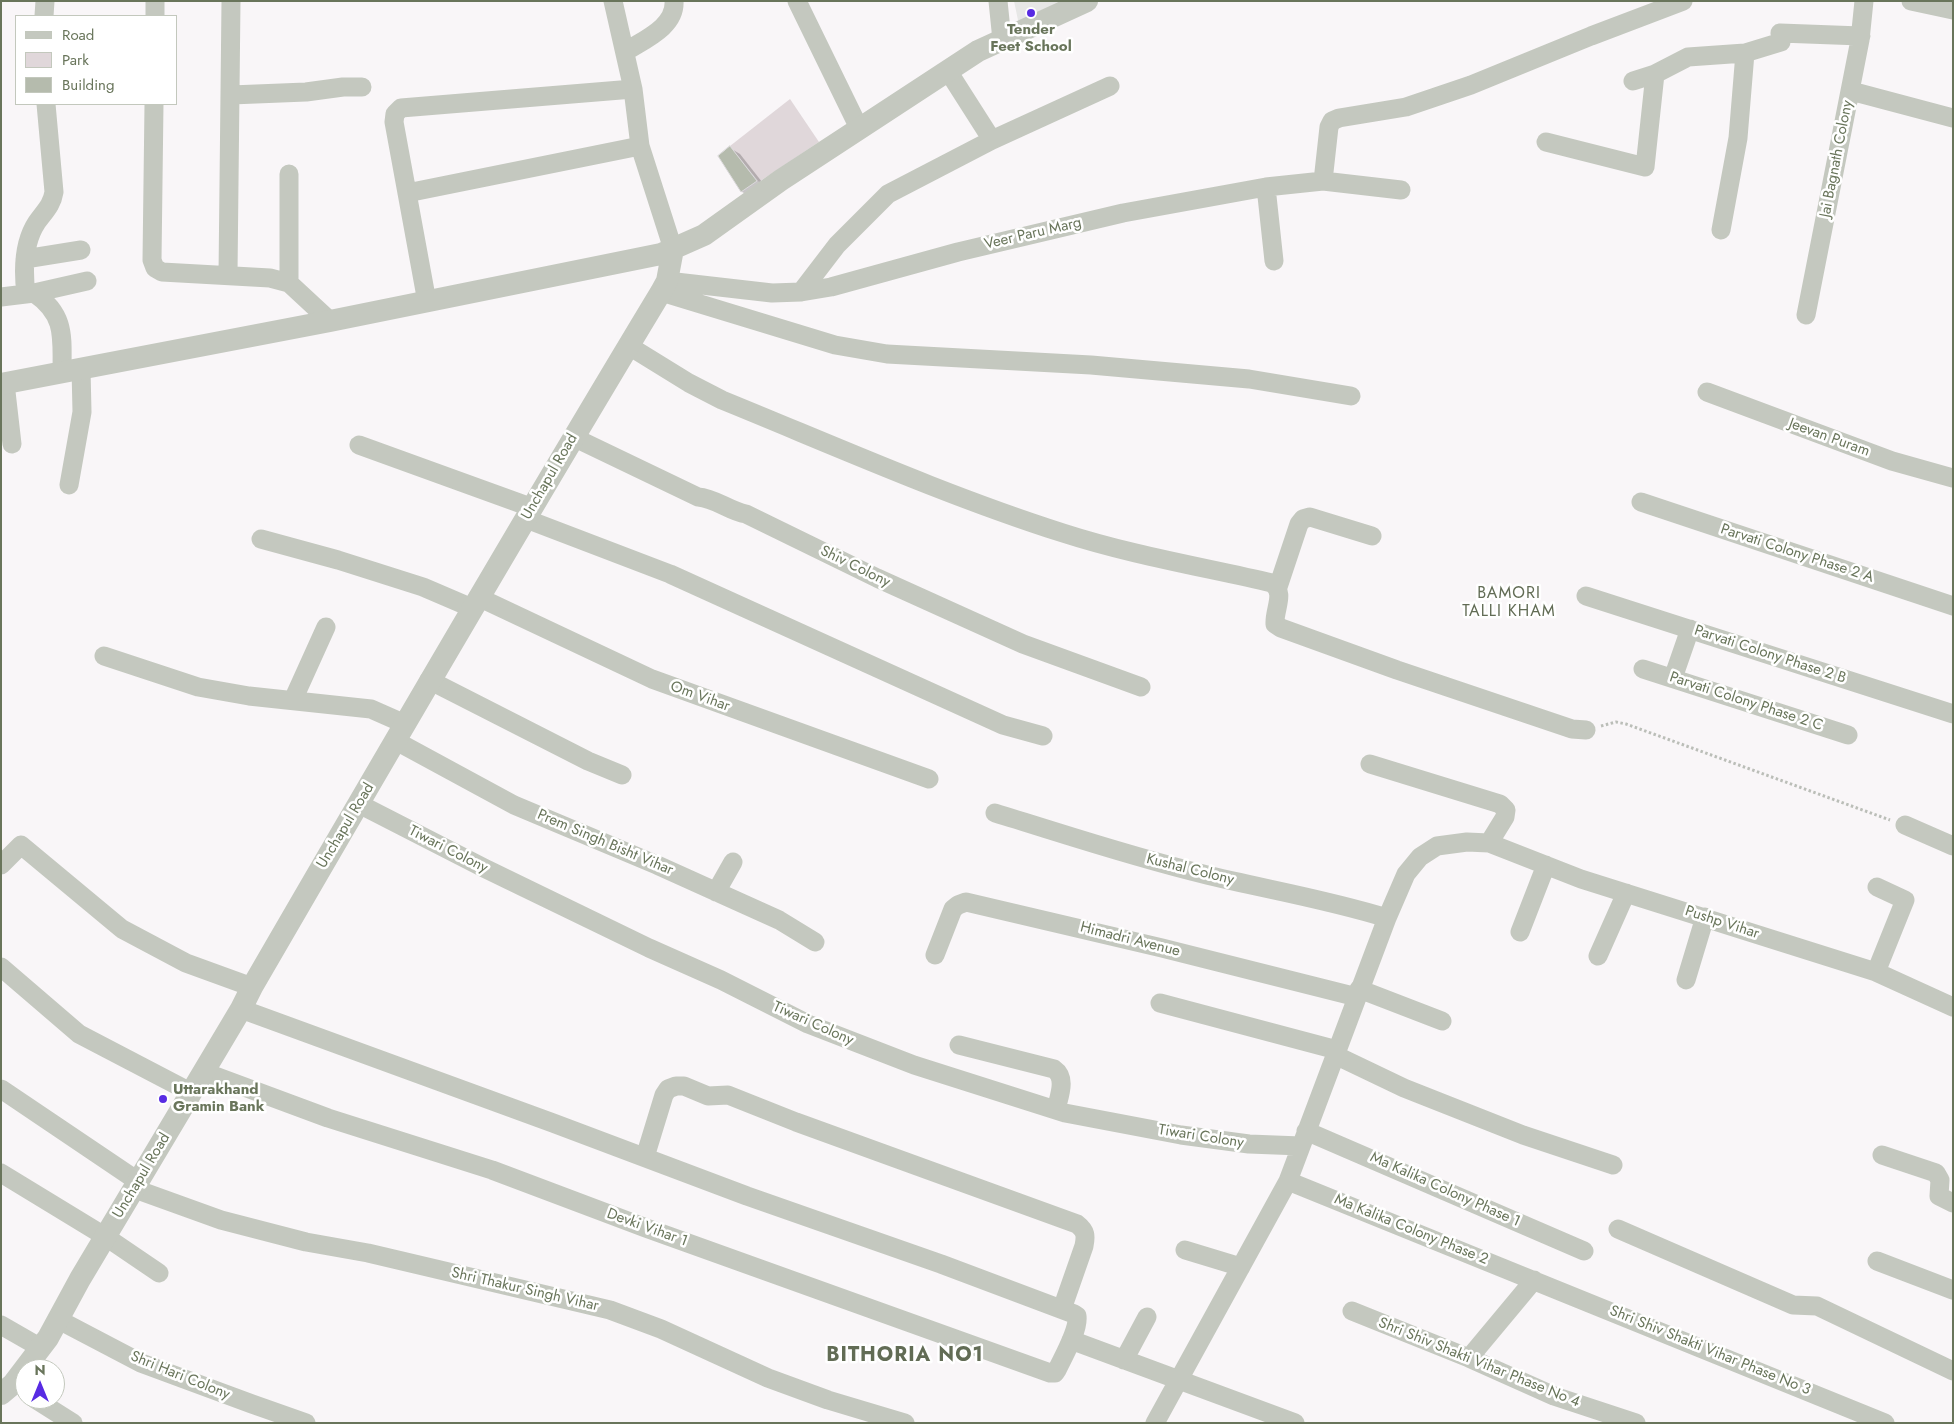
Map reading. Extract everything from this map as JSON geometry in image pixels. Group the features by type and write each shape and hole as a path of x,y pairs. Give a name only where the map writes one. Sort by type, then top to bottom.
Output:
{"street":[{"path":"44,15 45,1"},
{"path":"155,1 155,15"},
{"path":"228,275 231,1"},
{"path":"613,1 633,89 640,146 673,249"},
{"path":"625,52 666,25 672,17 674,1"},
{"path":"798,1 859,128"},
{"path":"998,1 1002,40"},
{"path":"12,444 3,383 427,302 650,257 673,249 704,235 781,180 978,51 1088,1"},
{"path":"1323,181 1329,127 1332,121 1339,118 1406,107 1471,85 1591,36 1684,1"},
{"name":"Jai Bagnath Colony","path":"1806,315 1861,36 1864,1"},
{"path":"1911,1 1953,10"},
{"path":"1633,81 1655,74 1688,57 1745,53 1781,42 1780,33 1861,36"},
{"path":"1721,230 1738,138 1745,53"},
{"path":"948,71 992,140"},
{"path":"1546,142 1645,167 1655,74"},
{"path":"231,95 306,92 343,86 362,86"},
{"path":"802,292 838,245 888,194 992,140 1110,86"},
{"path":"427,302 394,122 395,114 401,108 633,89"},
{"path":"1850,91 1953,118"},
{"path":"46,105 53,198 51,205 33,230 24,270 30,294 56,315 60,322 82,412 69,485"},
{"path":"154,105 152,260 155,268 162,272 270,278 288,282 330,321"},
{"path":"407,193 640,146"},
{"path":"288,282 289,174"},
{"name":"Veer Paru Marg","path":"664,287 772,293 802,292 832,287 958,252 1123,213 1266,187 1323,181 1401,190"},
{"path":"1266,187 1274,262"},
{"name":"Unchapul Road","path":"13,1390 59,1320 80,1279 241,1009 429,680 664,287 673,249"},
{"path":"25,259 81,250"},
{"path":"1,297 30,294 87,281"},
{"path":"664,287 835,345 887,354 1091,365 1249,379 1351,396"},
{"path":"629,346 689,383 722,400 1000,512 1065,534 1131,552 1272,583 1278,587 1280,592 1275,618 1276,624 1281,628 1397,670 1572,729 1586,730"},
{"name":"Jeevan Puram","path":"1707,392 1892,461 1953,478"},
{"name":"Shiv Colony","path":"573,437 698,497 707,498 736,512 746,514 877,578 1023,644 1142,687"},
{"path":"359,445 670,574 1003,725 1043,736"},
{"name":"Parvati Colony Phase 2 A","path":"1641,502 1953,606"},
{"path":"1278,587 1303,519 1310,517 1372,536"},
{"name":"Om Vihar","path":"261,538 475,603 652,679 929,779"},
{"name":"Parvati Colony Phase 2 B","path":"1586,596 1953,714"},
{"path":"293,700 326,627"},
{"path":"1673,678 1690,629"},
{"name":"Prem Singh Bisht Vihar","path":"104,656 198,687 249,696 371,709 401,732 514,805 779,920 815,942"},
{"name":"Parvati Colony Phase 2 C","path":"1643,669 1848,735"},
{"path":"429,680 588,761 622,775"},
{"path":"1370,764 1500,804 1506,810 1506,817 1489,844"},
{"name":"Tiwari Colony","path":"359,804 493,872 649,948 721,980 808,1024 914,1065 1056,1110 1181,1135 1248,1144 1303,1138"},
{"name":"Kushal Colony","path":"996,813 1145,859 1204,874 1338,903 1387,918"},
{"path":"1905,825 1953,846"},
{"name":"Pushp Vihar","path":"1155,1423 1288,1181 1358,993 1406,874 1420,857 1437,846 1467,842 1489,844 1581,879 1876,972 1953,1007"},
{"path":"1,865 21,845 122,929 186,963 252,987"},
{"path":"716,892 734,862"},
{"path":"1520,932 1546,865"},
{"path":"1876,972 1905,900 1877,887"},
{"path":"1598,956 1626,893"},
{"name":"Himadri Avenue","path":"935,955 953,909 958,904 966,902 1358,993 1442,1021"},
{"path":"1686,980 1705,917"},
{"path":"1,967 79,1034 192,1093"},
{"path":"1160,1003 1336,1052 1404,1088 1523,1134 1613,1165"},
{"path":"241,1009 747,1196 941,1264 1062,1309 1086,1238 1084,1230 1077,1224 796,1122 728,1095 708,1096 684,1086 668,1088 664,1095 645,1157"},
{"path":"960,1045 1054,1069 1059,1073 1062,1080 1056,1110"},
{"name":"Devki Vihar 1","path":"204,1072 328,1118 492,1170 646,1228 1050,1373 1054,1373 1057,1370 1078,1320 1077,1316 1062,1309"},
{"name":"Shri Thakur Singh Vihar","path":"1,1089 137,1185 221,1220 306,1242 368,1253 610,1310 661,1329 768,1378 828,1400 905,1423"},
{"name":"Ma Kalika Colony Phase 1","path":"1303,1138 1584,1251"},
{"path":"1882,1155 1936,1172 1940,1180 1939,1196 1953,1203"},
{"path":"1,1172 159,1273"},
{"name":"Ma Kalika Colony Phase 2","path":"1288,1181 1534,1280"},
{"path":"1618,1229 1793,1305 1817,1306 1953,1371"},
{"path":"1185,1250 1241,1267"},
{"path":"1877,1261 1953,1290"},
{"path":"1470,1358 1534,1280"},
{"name":"Shri Shiv Shakti Vihar Phase No 3","path":"1534,1280 1884,1423"},
{"name":"Shri Shiv Shakti Vihar Phase No 4","path":"1352,1310 1470,1358 1554,1396 1636,1423"},
{"path":"1124,1360 1148,1317"},
{"name":"Shri Hari Colony","path":"59,1320 141,1362 306,1423"},
{"path":"1,1325 41,1348"},
{"path":"1071,1340 1287,1422"},
{"path":"51,1409 73,1423"}],"path":[{"path":"1586,730 1616,722 1626,724 1905,825"}],"shaded area":[{"name":"Tender Feet School","path":"1014,1 1072,1 1019,25"}],"green space":[{"path":"790,99 819,142 759,182 730,146"}],"building":[{"path":"730,146 757,181 741,192 718,156"}],"place":[{"name":"Tender Feet School","path":"1031,13"},
{"name":"Uttarakhand Gramin Bank","path":"163,1099"}],"district":[{"name":"BAMORI TALLI KHAM","path":"1509,603"},
{"name":"BITHORIA NO1","path":"905,1356"}]}
